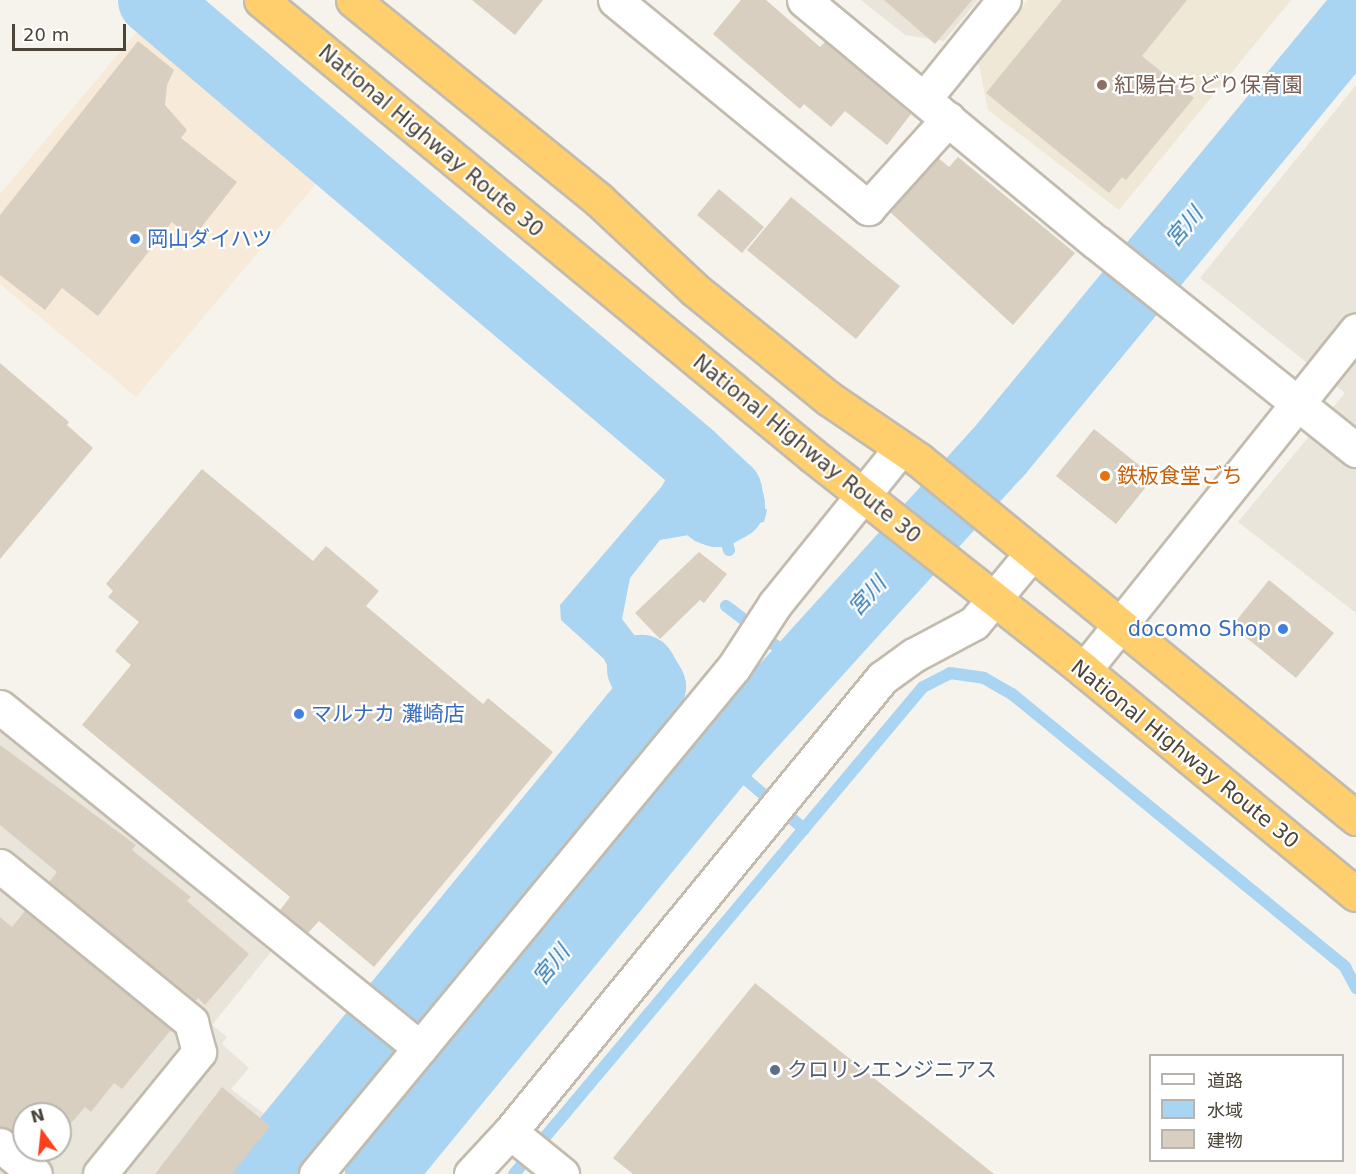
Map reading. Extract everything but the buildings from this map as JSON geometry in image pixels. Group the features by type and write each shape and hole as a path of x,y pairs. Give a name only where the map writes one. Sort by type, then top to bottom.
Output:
{"highway":[{"name":"National Highway Route 30","path":"261,0 870,501 1084,670 1356,894"},
{"path":"353,0 599,200 712,303 849,415 909,455 1006,532 1356,818"}],"street":[{"path":"615,0 868,208 936,109 1004,0"},
{"path":"804,0 1096,242 1356,450"},
{"path":"1084,670 1356,331"},
{"path":"316,1174 734,667 775,604 909,455"},
{"path":"471,1174 535,1152 767,818 882,678 914,655 974,623 1031,554"},
{"path":"0,706 420,1048"},
{"path":"0,866 191,1022 199,1052 100,1174"},
{"path":"0,1145 35,1174"}],"shaded area":[{"path":"861,0 978,0 944,41 905,35"},
{"name":"紅陽台ちどり保育園","path":"1028,0 1291,0 1119,210 988,110 978,60"},
{"name":"岡山ダイハツ","path":"152,14 332,165 136,397 0,284 0,194"},
{"path":"1356,85 1356,613 1238,522 1345,393 1200,278"},
{"path":"0,727 271,952 212,1025 227,1037 222,1044 249,1068 231,1089 284,1129 246,1174 0,1174"}],"water":[{"path":"689,438 767,510 764,522 660,540 630,578 622,619 671,683 665,703 669,709 661,719 655,717 642,724 619,756 600,737 612,720 617,699 612,676 604,659 561,620 560,605 662,486"}],"waterway":[{"path":"152,0 690,456 727,491 730,505 717,512 711,510"},
{"name":"宮川","path":"379,1174 721,757 997,453 1356,18"},
{"path":"717,513 729,550"},
{"path":"726,606 747,622"},
{"path":"772,643 802,666"},
{"path":"258,1174 648,698 651,686 641,669"},
{"path":"514,1174 923,687 950,673 984,678 1012,694 1345,967 1356,988"},
{"path":"707,746 804,829"}],"place":[{"name":"紅陽台ちどり保育園","path":"1102,85"},
{"name":"岡山ダイハツ","path":"135,239"},
{"name":"鉄板食堂ごち","path":"1105,476"},
{"name":"docomo Shop","path":"1283,629"},
{"name":"マルナカ 灘崎店","path":"299,714"},
{"name":"クロリンエンジニアス","path":"775,1070"}]}
